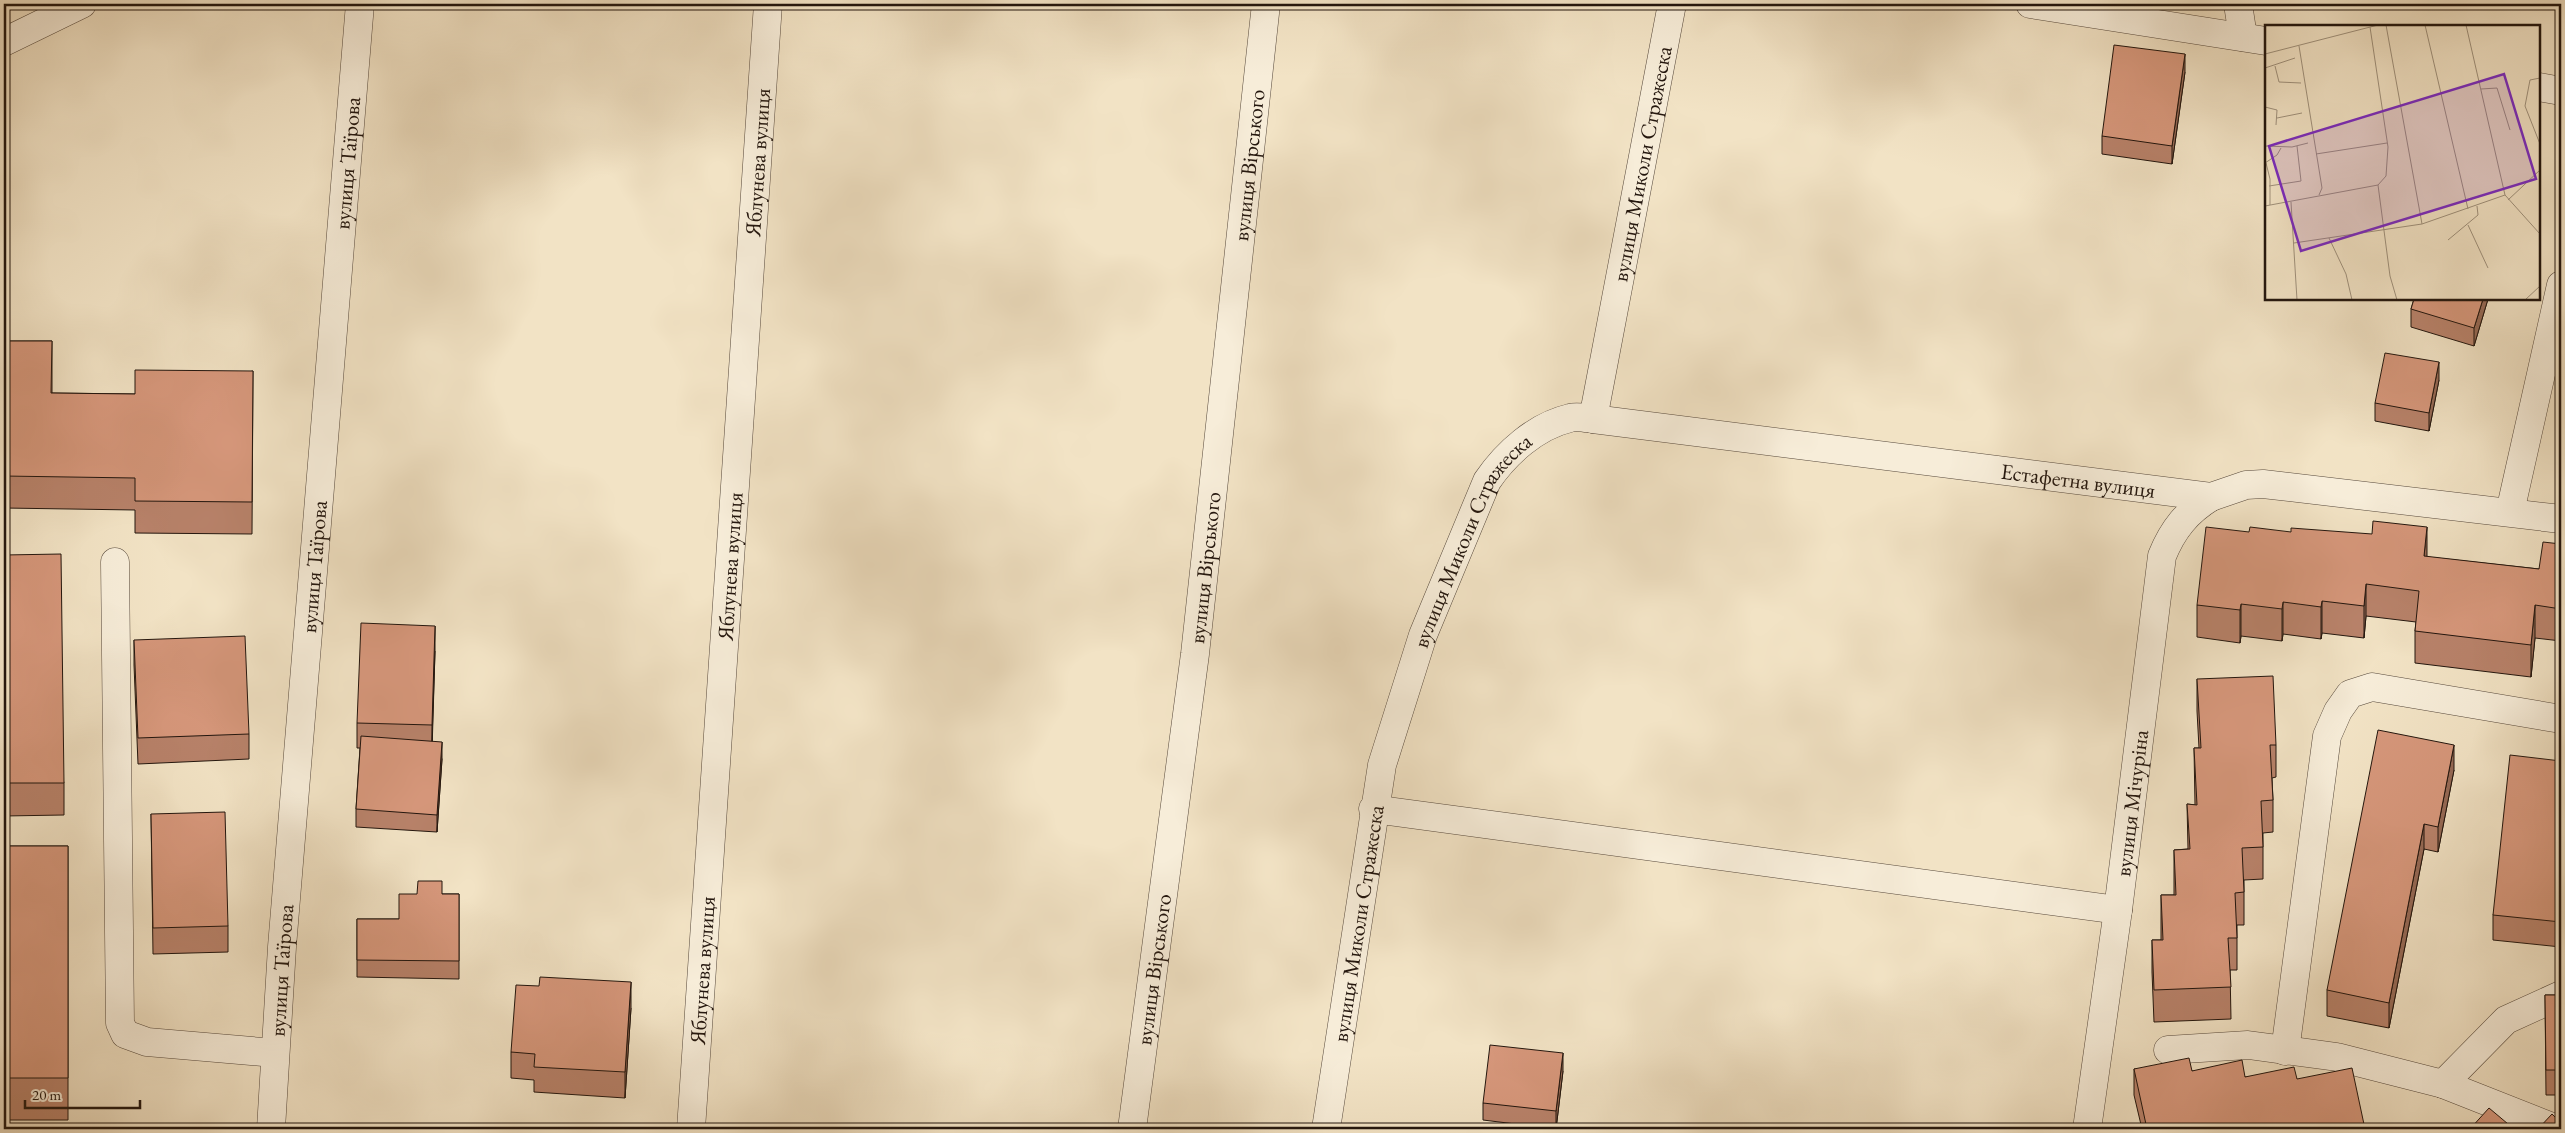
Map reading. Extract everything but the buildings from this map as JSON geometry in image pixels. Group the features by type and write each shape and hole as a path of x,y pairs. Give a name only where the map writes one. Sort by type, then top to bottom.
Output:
{"street":[{"path":"4,42 82,4"},
{"name":"вулиця Таїрова","path":"271,1129 282,947 360,4"},
{"name":"Яблунева вулиця","path":"691,1129 768,4"},
{"name":"вулиця Вірського","path":"1132,1129 1195,654 1266,4"},
{"name":"вулиця Миколи Стражеска","path":"1326,1129 1373,809 1382,765 1423,635 1486,481 1501,460 1520,444 1543,430 1572,417 1593,419 1672,4"},
{"path":"2030,4 2255,39"},
{"path":"2238,4 2255,39"},
{"path":"2540,87 2561,91"},
{"path":"2510,512 2561,285"},
{"name":"Естафетна вулиця","path":"1593,419 2211,497 2246,485 2264,484 2561,519"},
{"name":"вулиця Мічуріна","path":"2087,1129 2118,910 2162,556 2169,538 2180,523 2194,508 2211,497"},
{"path":"115,562 120,1023 125,1034 147,1042 275,1053"},
{"path":"2284,1051 2327,736 2338,711 2350,694 2372,687 2561,720"},
{"path":"1373,809 2118,910"},
{"path":"2442,1084 2506,1020 2561,995"},
{"path":"2168,1050 2248,1045 2337,1057 2442,1084 2557,1129"}]}
